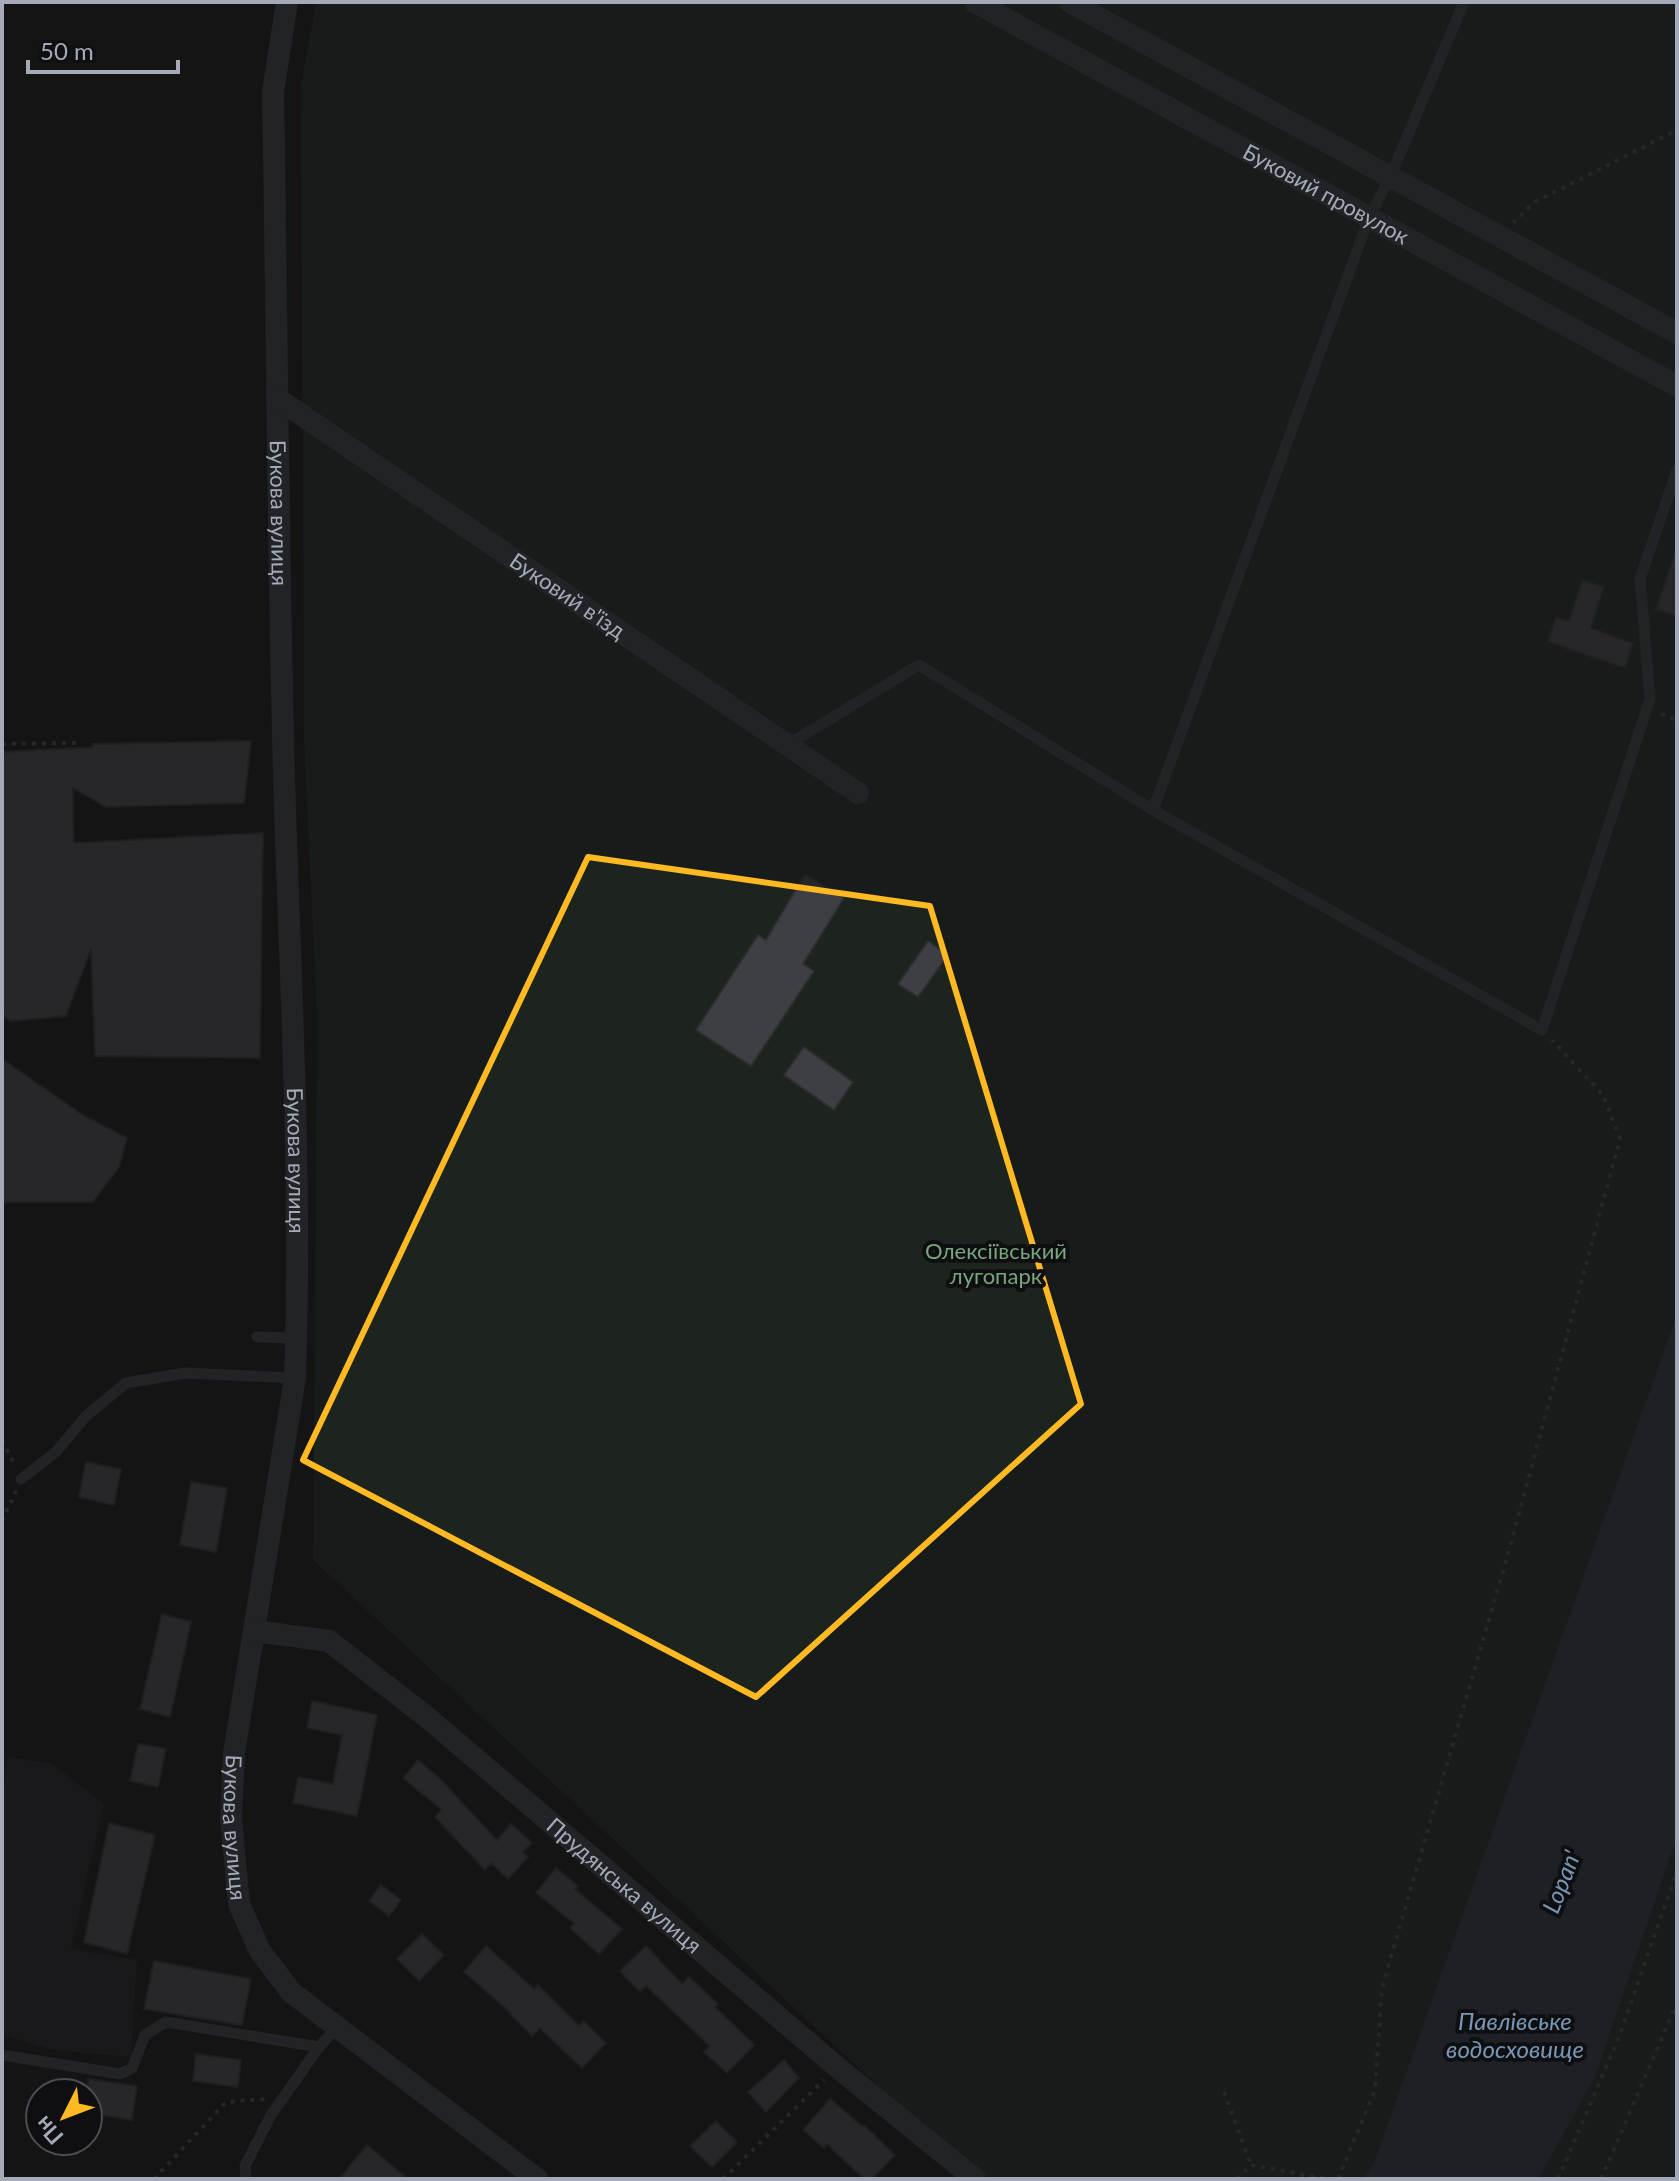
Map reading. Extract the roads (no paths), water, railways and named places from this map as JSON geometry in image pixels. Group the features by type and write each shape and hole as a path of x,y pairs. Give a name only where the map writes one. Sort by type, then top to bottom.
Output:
{"street":[{"name":"Букова вулиця","path":"287,2 273,92 295,1378 234,1753 231,1818 239,1904 260,1951 291,1992 537,2179"},
{"name":"Буковий провулок","path":"975,2 1677,386"},
{"name":"Буковий провулок","path":"1070,2 1677,333"},
{"name":"Буковий в'їзд","path":"278,399 858,793"},
{"name":"Прудянська вулиця","path":"255,1631 329,1641 428,1718 837,2067 975,2179"}],"lane":[{"path":"1153,810 1369,218 1391,175 1464,2"},
{"path":"787,745 919,665 1153,810 1542,1030 1650,699 1640,579 1677,470"},
{"path":"257,1337 296,1338"},
{"path":"21,1479 56,1452 86,1416 126,1383 185,1373 295,1378"},
{"path":"2,2055 120,2074 132,2068 145,2035 166,2022 319,2047"},
{"path":"246,2179 245,2166 283,2098 336,2028"}],"water":[{"name":"Павлівське водосховище","path":"1677,1315 1677,1837 1594,2079 1538,2179 1363,2179 1374,2163"}],"park label":[{"name":"Олексіївський лугопарк","path":"996,1264"}],"water label":[{"name":"Lopan'","path":"1562,1882"}]}
